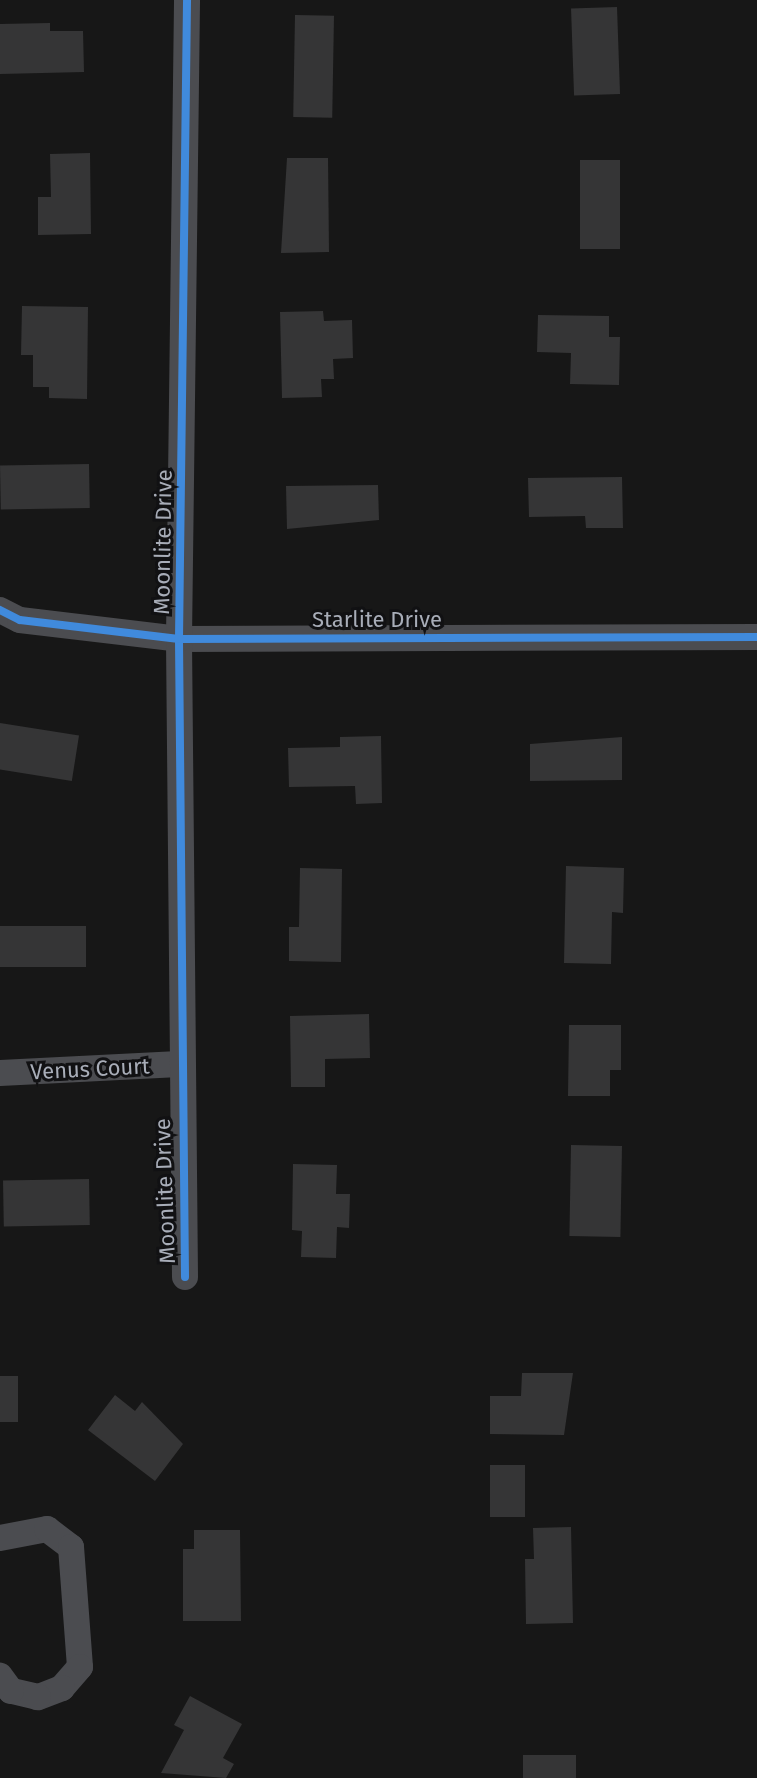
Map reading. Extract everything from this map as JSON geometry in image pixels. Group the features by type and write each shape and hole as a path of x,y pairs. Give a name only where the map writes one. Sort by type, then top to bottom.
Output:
{"street":[{"name":"Moonlite Drive","path":"185,1277 179,1064 179,639 187,0"},
{"name":"Starlite Drive","path":"0,610 20,620 179,639 757,637"},
{"name":"Venus Court","path":"0,1073 179,1064"},
{"path":"0,1538 47,1529 71,1547 80,1667 62,1688 38,1697 11,1691 0,1676"}],"building":[{"path":"617,7 620,94 574,96 571,9"},
{"path":"295,15 334,16 332,118 293,117"},
{"path":"50,23 50,31 83,31 84,72 0,74 0,24"},
{"path":"90,153 91,234 38,235 38,197 51,197 50,154"},
{"path":"287,158 328,158 329,252 281,253"},
{"path":"580,160 620,160 620,249 580,249"},
{"path":"22,306 88,307 87,399 49,398 49,387 33,387 33,355 21,355"},
{"path":"323,311 324,321 352,320 353,358 333,359 334,379 321,379 322,397 282,398 280,312"},
{"path":"538,315 609,316 609,337 620,337 619,385 570,384 571,353 537,352"},
{"path":"89,464 90,508 1,510 0,466"},
{"path":"622,477 623,528 586,528 585,516 529,517 528,478"},
{"path":"378,485 379,520 287,529 286,486"},
{"path":"0,723 79,736 72,781 0,770"},
{"path":"381,736 382,803 356,804 355,786 289,787 288,748 340,747 340,737"},
{"path":"622,737 622,780 530,781 530,744"},
{"path":"566,866 624,868 623,913 612,912 611,964 564,963"},
{"path":"300,868 342,869 341,962 289,961 289,927 299,927"},
{"path":"0,926 86,926 86,967 0,967"},
{"path":"369,1014 370,1058 325,1059 325,1087 291,1087 290,1016"},
{"path":"569,1025 621,1025 621,1070 610,1070 610,1096 568,1096"},
{"path":"571,1145 622,1146 620,1237 569,1236"},
{"path":"293,1164 337,1165 336,1194 350,1194 349,1228 337,1227 336,1258 301,1257 302,1231 292,1230"},
{"path":"89,1179 90,1225 4,1226 3,1181"},
{"path":"522,1373 573,1373 564,1435 490,1434 490,1396 521,1396"},
{"path":"0,1376 18,1376 18,1422 0,1422"},
{"path":"115,1395 135,1411 142,1402 183,1444 155,1481 88,1430"},
{"path":"490,1465 525,1465 525,1517 490,1517"},
{"path":"571,1527 573,1623 526,1624 525,1559 534,1559 533,1528"},
{"path":"194,1530 240,1530 241,1621 183,1621 183,1549 194,1549"},
{"path":"190,1696 242,1724 223,1758 234,1764 226,1778 161,1773 184,1730 174,1725"},
{"path":"523,1755 576,1755 576,1778 523,1778"}],"cycle path":[{"path":"185,1277 179,639 187,0"},
{"path":"0,610 20,620 179,639 757,637"}]}
